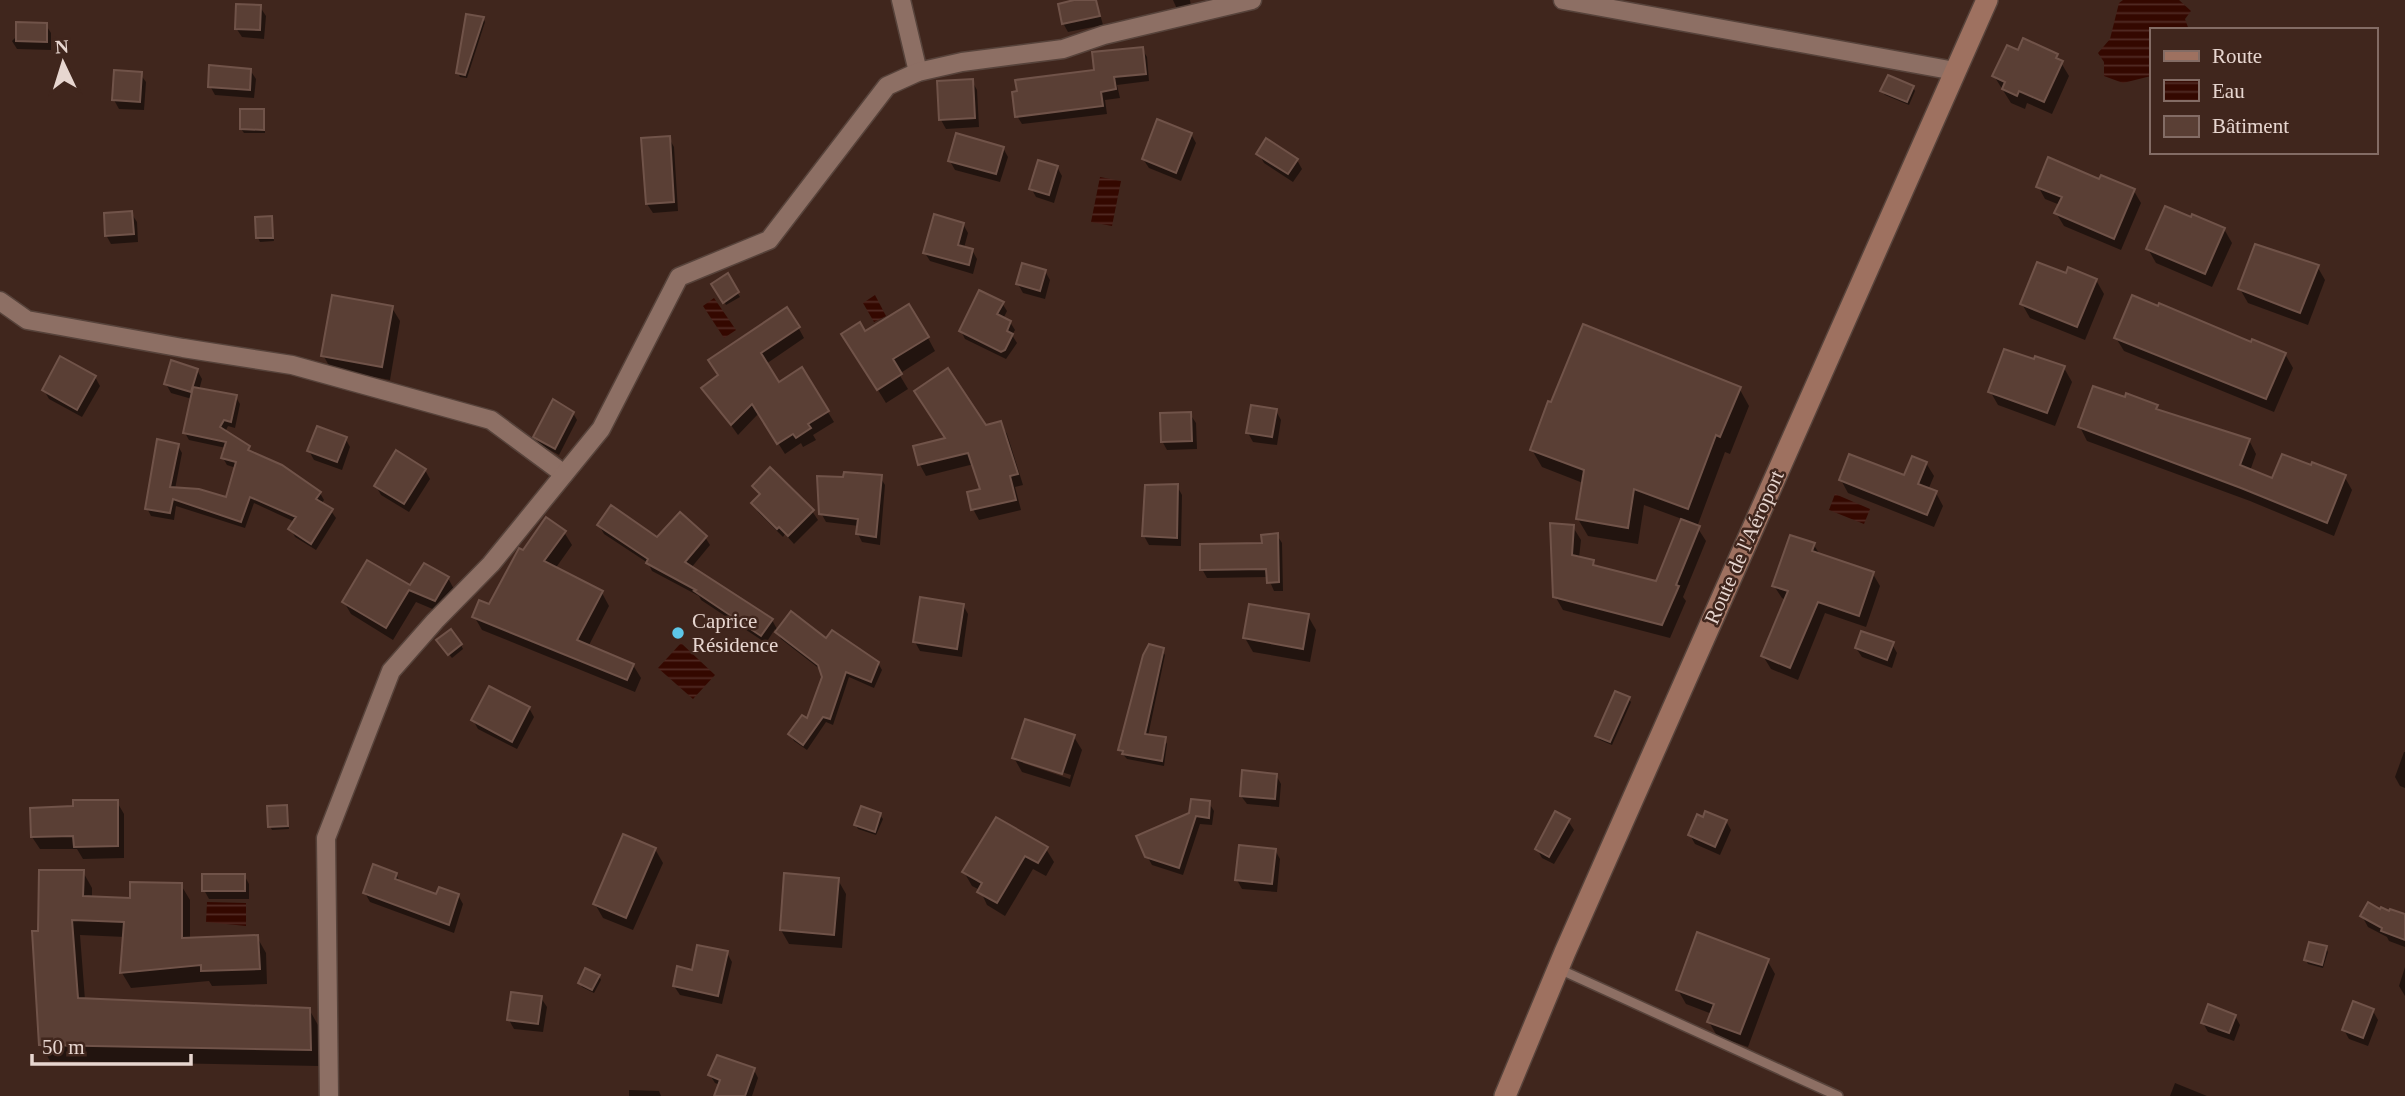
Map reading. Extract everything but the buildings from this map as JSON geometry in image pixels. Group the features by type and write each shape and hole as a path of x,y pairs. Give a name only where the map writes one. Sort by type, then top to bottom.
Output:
{"main road":[{"name":"Route de l'Aéroport","path":"1505,1096 1558,969 1987,0"}],"street":[{"path":"901,0 918,72"},
{"path":"329,1096 326,838 391,671 491,564 601,429 678,277 769,240 887,86 918,72 962,62 1063,49 1104,35 1252,0"},
{"path":"1563,0 1955,71"},
{"path":"0,301 27,320 292,365 491,420 564,474"}],"lane":[{"path":"1558,969 1838,1096"}],"water":[{"path":"2123,0 2179,0 2191,11 2185,19 2188,28 2150,28 2150,76 2123,83 2104,76 2104,62 2098,53 2110,39 2119,3"},
{"path":"1100,177 1121,181 1112,226 1091,222"},
{"path":"875,295 886,316 874,322 863,303"},
{"path":"714,298 736,330 724,338 703,306"},
{"path":"1835,494 1870,509 1864,524 1829,510"},
{"path":"681,643 715,675 693,699 658,668"},
{"path":"207,902 246,903 246,926 206,922"}],"place":[{"name":"Caprice Résidence","path":"678,633"}]}
